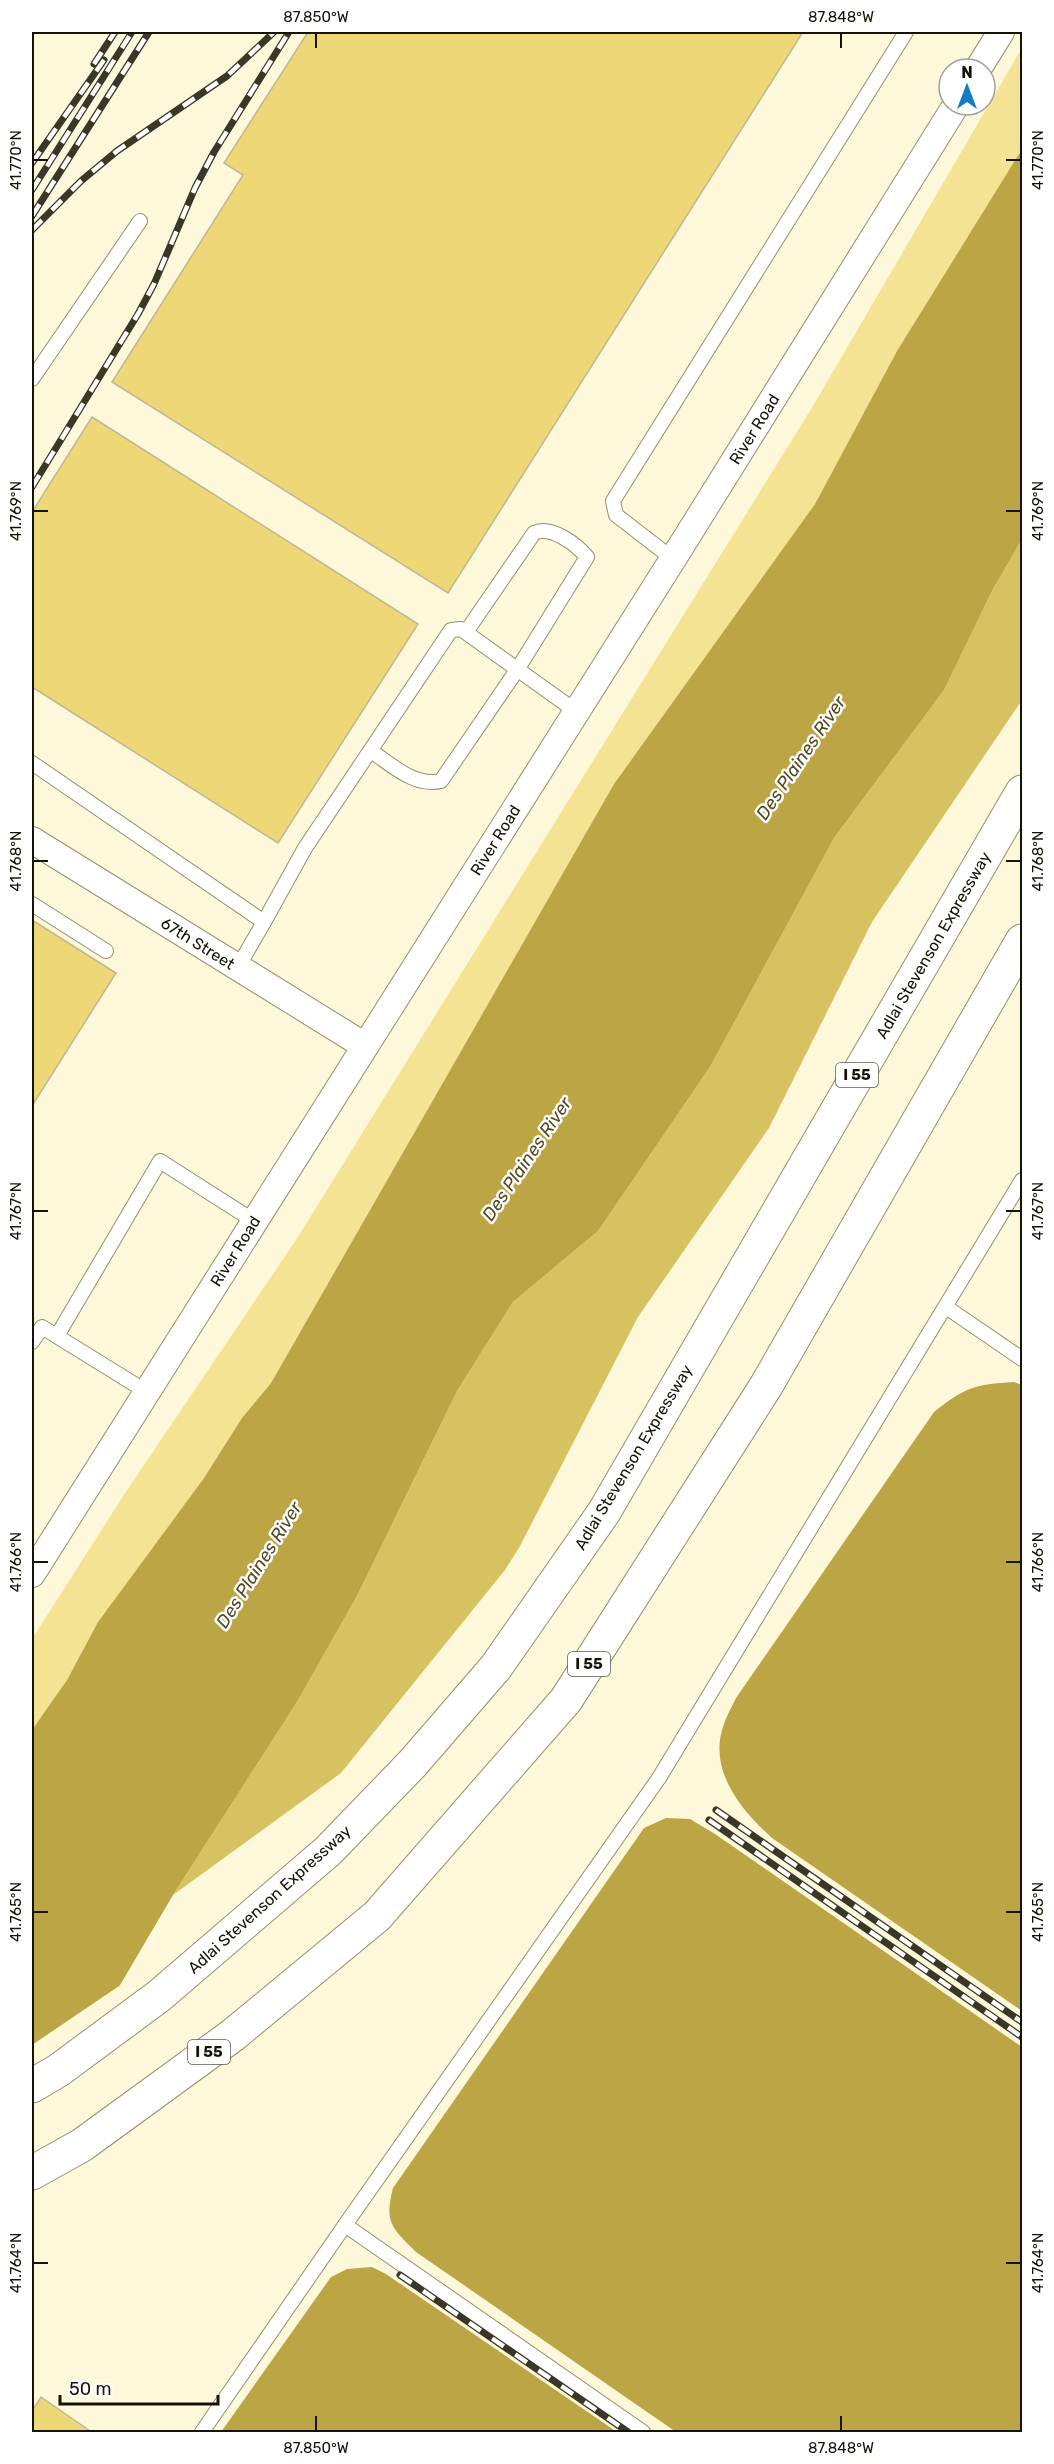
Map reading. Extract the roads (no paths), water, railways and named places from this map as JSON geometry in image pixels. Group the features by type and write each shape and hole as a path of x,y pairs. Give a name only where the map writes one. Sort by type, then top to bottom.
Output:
{"highway":[{"name":"Adlai Stevenson Expressway","path":"32,2086 59,2070 159,1996 328,1851 413,1763 496,1667 604,1512 1023,792"},
{"name":"I 55","path":"32,2173 82,2145 233,2035 377,1916 566,1700 766,1386 1023,941"}],"street":[{"path":"985,57 1001,32"},
{"name":"River Road","path":"32,1574 577,712 949,117"},
{"name":"67th Street","path":"32,840 365,1046"}],"lane":[{"path":"673,559 616,515 613,501 906,32"},
{"path":"32,379 140,221"},
{"path":"371,751 419,781 429,784 441,781 517,670 587,557 580,548 549,531 541,530 534,533 466,632"},
{"path":"238,968 305,848 451,630 461,629 466,632 577,712"},
{"path":"32,763 264,922"},
{"path":"32,904 106,951"},
{"path":"57,1336 160,1161 254,1221"},
{"path":"202,2433 659,1778 1023,1180"},
{"path":"946,1307 1023,1359"},
{"path":"32,1342 42,1327 147,1392"},
{"path":"345,2225 644,2433"}],"water":[{"name":"Des Plaines River","path":"1022,149 1022,539 993,589 944,690 834,838 710,1067 598,1231 513,1302 457,1391 357,1596 297,1702 173,1895 32,2135 32,1730 67,1680 98,1622 204,1478 242,1418 271,1383 614,784 815,504 897,351"},
{"path":"1014,1382 1022,1385 1022,2011 772,1838 738,1801 723,1772 720,1757 720,1741 724,1724 736,1698 934,1412 962,1392 989,1384"},
{"path":"666,1818 690,1819 715,1834 1022,2047 1022,2432 676,2432 416,2252 392,2224 389,2209 393,2188 644,1828"},
{"path":"372,2267 386,2274 617,2432 221,2432 331,2277 347,2269"}],"railway":[{"path":"94,64 115,32"},
{"path":"32,190 132,32"},
{"path":"32,216 149,32"},
{"path":"32,230 81,181 117,151 227,76 274,32"},
{"path":"32,487 138,314 154,284 195,188 214,152 289,32"},
{"path":"32,163 104,60"},
{"path":"716,1810 1022,2022"},
{"path":"709,1820 1022,2037"},
{"path":"400,2275 628,2432"}]}
